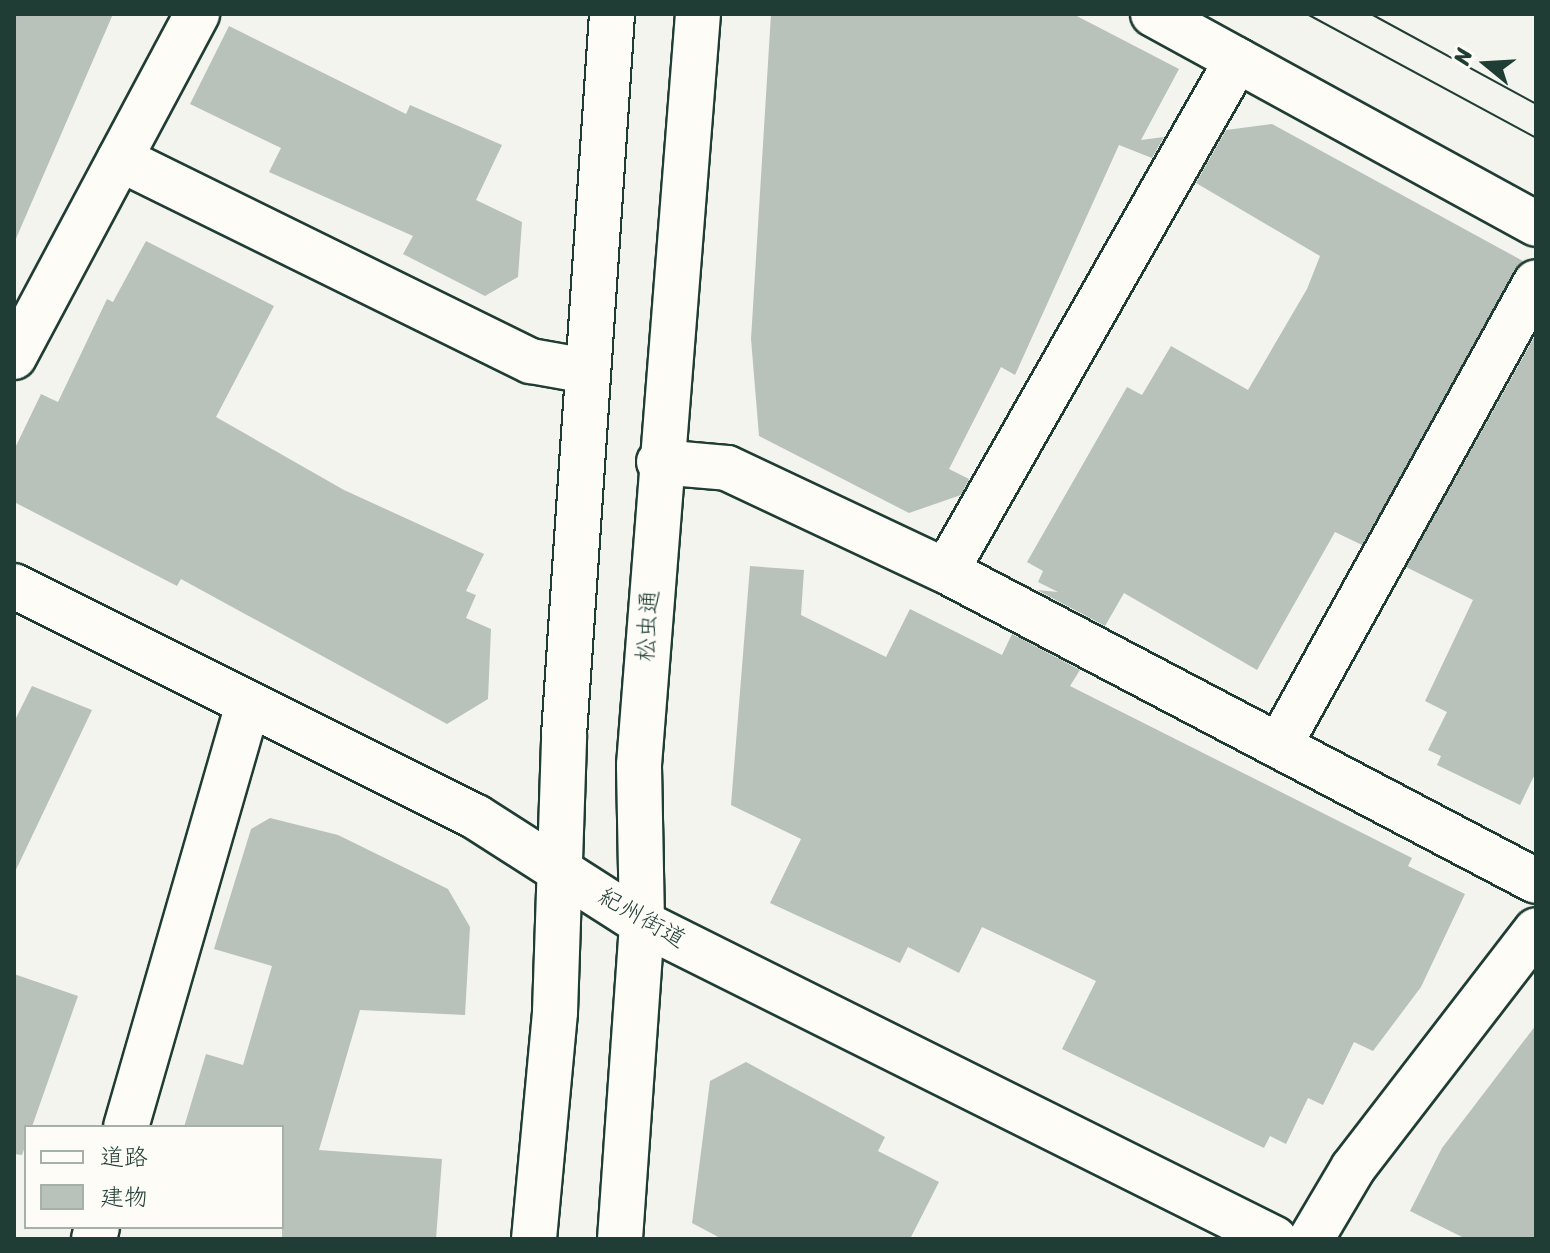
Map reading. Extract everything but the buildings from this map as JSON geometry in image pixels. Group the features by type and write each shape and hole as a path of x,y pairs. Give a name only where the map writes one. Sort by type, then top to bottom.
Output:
{"street":[{"path":"14,357 197,14"},
{"path":"534,1239 555,1012 558,866 612,14"},
{"name":"松虫通","path":"620,1239 642,923 639,765 659,462 698,14"},
{"path":"1153,14 1536,224"},
{"path":"946,571 1237,60"},
{"path":"120,159 531,361 587,371"},
{"path":"1279,746 1536,282"},
{"path":"659,462 727,468 946,571 1536,881"},
{"name":"紀州街道","path":"14,586 558,866 642,923 1275,1239"},
{"path":"127,1125 248,704"},
{"path":"1311,1239 1353,1168 1536,930"}],"tram line":[{"path":"1307,14 1536,138"},
{"path":"1371,14 1536,104"}]}
